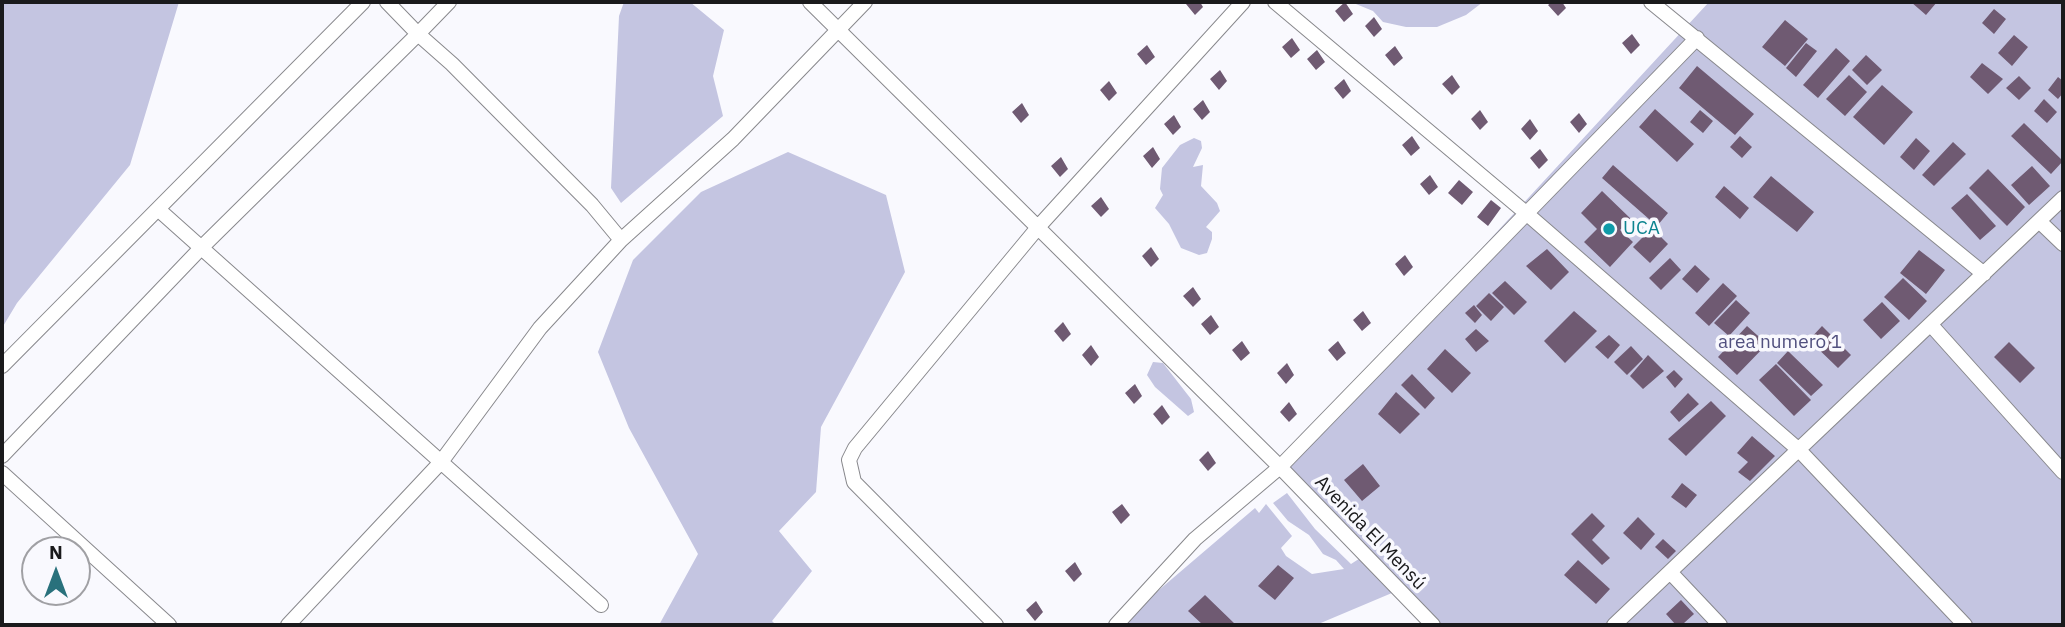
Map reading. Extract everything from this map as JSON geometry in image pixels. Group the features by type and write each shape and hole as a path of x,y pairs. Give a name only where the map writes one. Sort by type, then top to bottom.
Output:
{"street":[{"path":"2,366 363,2"},
{"path":"387,2 583,196 621,240"},
{"path":"2,456 201,248 449,2"},
{"name":"Avenida El Mensú","path":"810,2 1280,467 1433,625"},
{"path":"288,625 441,462 540,328 621,240 733,139 865,2"},
{"path":"996,625 854,482 849,460 855,447 1037,228 1242,2"},
{"path":"1275,2 1526,213 1799,450 1965,625"},
{"path":"1651,2 1984,275"},
{"path":"1116,625 1195,539 1280,467 1697,38"},
{"path":"1614,625 2063,198"},
{"path":"159,210 601,605"},
{"path":"2039,221 2063,244"},
{"path":"1931,325 2063,472"},
{"path":"2,473 169,625"},
{"path":"1670,572 1720,625"}],"green space":[{"path":"2,2 179,2 130,165 17,303 2,328"},
{"path":"624,2 690,2 724,30 713,76 723,116 621,203 611,188 619,16"},
{"path":"1351,2 1483,2 1466,15 1437,27 1406,27 1383,22 1373,11"},
{"name":"area numero 1","path":"1709,2 2063,2 2063,625 1433,625 1399,590 1316,625 1118,625 1255,508 1259,513 1266,504 1292,536 1281,548 1286,556 1312,574 1344,569 1336,560 1323,554 1309,535 1288,521 1273,503 1287,493 1315,529 1351,564 1365,555 1280,467"},
{"path":"1194,138 1201,141 1202,148 1193,167 1203,165 1201,186 1217,203 1220,211 1206,227 1212,232 1207,253 1199,255 1181,248 1169,224 1155,208 1163,195 1160,189 1162,168 1180,145"},
{"path":"788,152 886,195 905,272 821,427 816,492 779,531 812,571 772,621 776,625 659,625 698,554 629,428 598,352 633,260 701,192"},
{"path":"1153,362 1163,363 1191,399 1194,412 1188,416 1155,387 1147,375"}],"building":[{"path":"1200,2 1203,7 1195,15 1186,4"},
{"path":"1345,2 1353,14 1344,22 1335,11"},
{"path":"1562,2 1566,8 1558,16 1548,5"},
{"path":"1911,2 1937,2 1926,15"},
{"path":"1994,9 2006,19 1994,34 1982,23"},
{"path":"1374,17 1382,29 1374,37 1365,26"},
{"path":"1785,20 1808,39 1785,66 1762,47"},
{"path":"1632,34 1640,45 1631,54 1622,43"},
{"path":"2014,35 2028,47 2012,66 1998,53"},
{"path":"1292,38 1300,50 1291,58 1282,47"},
{"path":"1806,43 1817,51 1796,77 1786,68"},
{"path":"1147,45 1155,57 1146,65 1137,54"},
{"path":"1395,46 1403,58 1394,66 1385,55"},
{"path":"1836,48 1850,61 1818,98 1803,85"},
{"path":"1317,50 1325,62 1316,70 1307,59"},
{"path":"1866,55 1882,70 1867,85 1852,70"},
{"path":"1982,63 2003,79 1988,94 1970,77"},
{"path":"1697,66 1754,114 1735,135 1679,88"},
{"path":"1220,70 1227,81 1219,90 1210,79"},
{"path":"1452,75 1460,87 1452,95 1442,84"},
{"path":"1849,75 1867,92 1845,116 1826,99"},
{"path":"2019,76 2031,88 2019,100 2006,88"},
{"path":"2058,77 2063,81 2063,93 2058,99 2048,90"},
{"path":"1344,79 1351,91 1343,99 1334,88"},
{"path":"1109,81 1117,93 1109,101 1100,90"},
{"path":"1882,85 1913,112 1884,145 1853,117"},
{"path":"2044,99 2057,112 2047,123 2034,111"},
{"path":"1203,100 1210,112 1202,120 1193,109"},
{"path":"1022,103 1029,115 1021,123 1012,112"},
{"path":"1655,109 1694,144 1677,162 1639,127"},
{"path":"1480,110 1488,122 1480,130 1471,119"},
{"path":"1700,110 1713,121 1703,133 1690,122"},
{"path":"1579,113 1587,124 1579,133 1570,122"},
{"path":"1174,115 1181,127 1173,135 1164,124"},
{"path":"1530,119 1538,131 1530,140 1521,129"},
{"path":"2024,123 2063,161 2051,174 2011,136"},
{"path":"1412,136 1420,148 1411,156 1402,145"},
{"path":"1740,136 1752,147 1742,158 1730,147"},
{"path":"1916,138 1930,151 1914,170 1900,157"},
{"path":"1953,142 1966,154 1934,186 1922,175"},
{"path":"1153,147 1160,159 1152,168 1143,156"},
{"path":"1540,149 1548,160 1539,169 1530,158"},
{"path":"1061,157 1068,169 1060,177 1051,166"},
{"name":"UCA","path":"1613,165 1668,213 1657,226 1602,178"},
{"path":"2032,166 2050,186 2029,205 2011,185"},
{"path":"1988,169 2025,207 2007,226 1969,188"},
{"path":"1430,175 1438,187 1429,195 1420,184"},
{"path":"1771,176 1814,212 1797,232 1753,197"},
{"path":"1459,180 1473,192 1462,205 1448,193"},
{"path":"1724,186 1749,208 1740,219 1715,197"},
{"name":"UCA","path":"1602,191 1631,219 1620,230 1633,242 1610,267 1584,242 1597,229 1581,213"},
{"path":"1967,194 1996,226 1980,240 1951,208"},
{"path":"1101,197 1109,209 1101,217 1091,206"},
{"path":"1491,200 1501,208 1488,226 1477,217"},
{"name":"UCA","path":"1652,228 1668,244 1650,263 1633,247"},
{"path":"1151,247 1159,259 1151,267 1142,256"},
{"path":"1547,249 1569,272 1551,290 1526,266"},
{"path":"1919,250 1945,270 1926,294 1900,273"},
{"path":"1405,255 1413,267 1404,276 1395,264"},
{"name":"UCA","path":"1670,258 1681,270 1661,290 1649,278"},
{"name":"UCA","path":"1695,265 1710,279 1697,293 1682,279"},
{"path":"1903,278 1927,301 1909,320 1884,297"},
{"path":"1505,281 1527,302 1514,315 1492,293"},
{"path":"1723,283 1737,296 1709,326 1695,313"},
{"path":"1193,287 1201,299 1193,307 1183,296"},
{"path":"1489,293 1504,307 1491,321 1476,306"},
{"path":"1736,300 1750,313 1729,336 1714,323"},
{"path":"1882,302 1900,321 1881,339 1863,320"},
{"path":"1474,305 1482,315 1475,323 1465,313"},
{"path":"1363,311 1371,323 1362,331 1353,320"},
{"path":"1574,311 1597,331 1565,363 1544,341"},
{"path":"1211,315 1219,327 1210,335 1201,324"},
{"path":"1063,322 1071,334 1063,342 1054,331"},
{"path":"1747,326 1767,344 1737,375 1718,357"},
{"path":"1822,326 1851,355 1838,368 1809,340"},
{"path":"1476,329 1489,341 1476,352 1465,339"},
{"path":"1609,335 1620,345 1608,359 1595,347"},
{"path":"1242,341 1250,353 1241,361 1232,350"},
{"path":"1338,341 1346,353 1337,361 1328,350"},
{"path":"2009,342 2035,368 2020,383 1994,357"},
{"path":"1091,345 1099,357 1091,366 1082,355"},
{"path":"1631,346 1643,359 1627,375 1614,362"},
{"path":"1445,349 1471,373 1452,393 1427,369"},
{"path":"1788,351 1823,385 1811,396 1777,363"},
{"path":"1648,355 1664,371 1643,389 1630,376"},
{"path":"1287,363 1294,375 1286,384 1277,373"},
{"path":"1776,364 1811,400 1794,416 1759,380"},
{"path":"1674,370 1683,379 1675,388 1666,377"},
{"path":"1412,374 1435,398 1425,409 1401,385"},
{"path":"1135,384 1142,396 1134,404 1125,393"},
{"path":"1396,392 1420,414 1400,434 1378,414"},
{"path":"1688,393 1699,404 1679,422 1670,412"},
{"path":"1711,401 1726,416 1686,456 1668,439"},
{"path":"1289,402 1297,414 1289,422 1280,412"},
{"path":"1162,405 1170,417 1162,425 1153,414"},
{"path":"1752,436 1775,456 1750,481 1738,472 1748,462 1737,453"},
{"path":"1208,451 1216,463 1208,471 1199,460"},
{"path":"1363,464 1380,486 1362,501 1344,480"},
{"path":"1682,483 1697,495 1686,508 1671,497"},
{"path":"1122,504 1130,515 1121,524 1112,512"},
{"path":"1592,513 1605,526 1592,540 1610,558 1602,565 1571,534"},
{"path":"1638,517 1655,534 1641,550 1623,533"},
{"path":"1663,539 1676,551 1668,559 1655,547"},
{"path":"1578,560 1610,589 1596,604 1564,575"},
{"path":"1075,562 1082,574 1074,582 1065,571"},
{"path":"1278,565 1294,578 1275,600 1258,586"},
{"path":"1205,595 1235,624 1203,625 1188,611"},
{"path":"1681,600 1694,614 1684,623 1686,625 1676,625 1666,614"},
{"path":"1036,601 1043,612 1035,621 1026,610"}],"place":[{"name":"UCA","path":"1609,229"}]}
